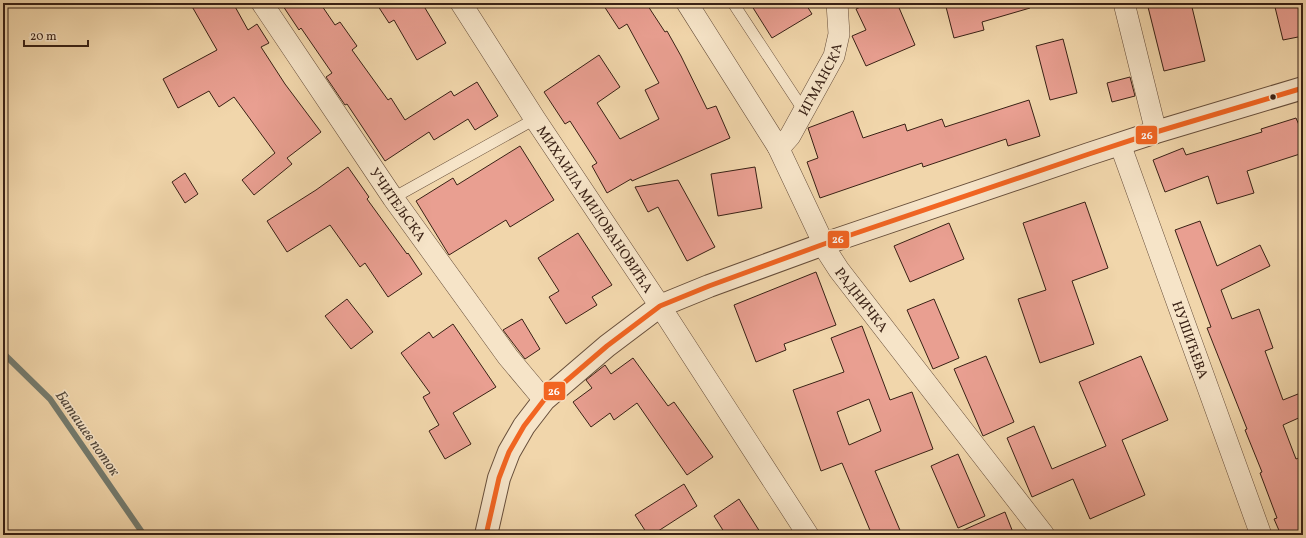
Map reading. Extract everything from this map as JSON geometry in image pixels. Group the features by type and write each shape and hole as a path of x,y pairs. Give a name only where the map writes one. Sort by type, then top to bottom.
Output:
{"street":[{"name":"УЧИТЕЉСКА","path":"262,3 393,198 508,357 544,400"},
{"name":"МИХАИЛА МИЛОВАНОВИЋА","path":"461,3 535,120 660,306 808,535"},
{"name":"РАДНИЧКА","path":"687,3 778,147 824,244 839,270 1044,535"},
{"name":"ИГМАНСКА","path":"778,147 790,136 834,56 839,34 837,3"},
{"path":"1124,3 1156,132"},
{"path":"486,535 500,478 509,452 524,426 544,400 607,346 660,306 709,286 824,244 1156,132 1303,88"},
{"name":"НУШИЋЕВА","path":"1120,144 1261,535"}],"lane":[{"path":"733,3 804,111"},
{"path":"393,198 535,120"}],"building":[{"path":"190,3 233,3 248,30 257,24 269,43 261,47 285,84 321,132 287,158 292,164 254,195 242,180 275,153 234,97 219,107 209,91 178,108 163,79 217,50"},
{"path":"281,3 320,3 335,25 340,22 357,46 352,50 388,100 391,98 405,120 451,91 454,96 477,82 498,116 475,130 468,119 434,140 429,132 385,161 347,104 345,105 326,77 332,73 301,28 299,30"},
{"path":"376,3 422,3 446,43 417,60 394,20 389,23"},
{"path":"602,3 646,3 665,32 667,31 707,109 716,106 730,138 632,181 631,179 607,193 592,166 597,163 570,121 565,124 544,92 599,55 620,87 597,103 620,139 659,119 645,90 659,83 627,24 619,29"},
{"path":"750,3 805,3 812,14 772,38"},
{"path":"870,3 897,3 915,45 866,66 852,36 866,30 856,9"},
{"path":"945,3 1030,3 1030,8 982,22 984,30 954,38"},
{"path":"1147,3 1191,3 1205,61 1164,71"},
{"path":"1274,3 1303,3 1303,36 1283,40"},
{"path":"1063,39 1077,93 1050,100 1036,46"},
{"path":"1130,77 1135,96 1112,102 1107,83"},
{"path":"1029,100 1040,136 1008,146 1006,139 923,167 922,163 820,198 807,162 818,158 808,128 853,111 863,138 905,124 907,131 942,119 945,127"},
{"path":"1296,118 1299,125 1303,124 1303,153 1247,171 1254,193 1217,204 1208,176 1165,192 1153,160 1183,148 1186,155 1262,132 1261,129"},
{"path":"520,146 554,200 510,227 506,220 449,255 416,201 453,178 457,185"},
{"path":"348,167 369,197 367,199 422,274 388,297 365,263 360,267 330,225 287,252 267,221 316,190"},
{"path":"755,167 762,208 718,216 711,174"},
{"path":"185,173 198,194 185,203 172,182"},
{"path":"678,180 715,247 687,261 658,207 648,212 635,187"},
{"path":"1085,202 1108,268 1072,281 1094,344 1040,363 1018,299 1046,290 1023,223"},
{"path":"1200,221 1217,266 1260,245 1270,266 1221,290 1232,319 1259,309 1273,348 1265,351 1283,400 1303,392 1303,416 1283,425 1296,459 1303,456 1303,535 1281,535 1274,519 1277,518 1260,473 1262,472 1245,430 1247,429 1207,328 1211,327 1175,230"},
{"path":"949,223 964,259 910,282 894,246"},
{"path":"578,233 612,285 592,297 597,305 566,324 549,297 559,291 538,258"},
{"path":"816,272 836,325 784,344 786,350 756,362 734,305"},
{"path":"347,299 373,332 351,349 325,316"},
{"path":"934,299 959,358 933,369 907,310"},
{"path":"522,319 540,349 525,359 503,330"},
{"path":"453,324 496,387 453,413 471,444 445,459 429,431 439,425 423,397 430,393 401,353 429,332 433,338"},
{"path":"862,326 890,400 912,392 933,449 875,471 902,535 872,535 842,463 821,471 793,390 844,372 831,338","holes":["869,399 881,431 849,445 837,412"]},
{"path":"986,356 1014,422 983,436 954,369"},
{"path":"1141,356 1168,420 1122,440 1145,495 1090,519 1073,479 1032,497 1007,438 1034,426 1052,469 1106,446 1079,382"},
{"path":"633,358 668,406 674,402 713,457 687,475 637,403 614,420 610,413 591,427 573,402 592,388 586,380 605,365 611,374"},
{"path":"958,454 985,516 958,528 931,466"},
{"path":"684,484 697,506 652,535 648,535 635,515"},
{"path":"739,499 762,535 726,535 714,516"},
{"path":"1005,512 1014,535 952,535"}],"waterway":[{"name":"Баташев поток","path":"3,353 50,399 144,535"}],"transit line":[{"name":"26","path":"486,535 499,478 509,452 524,426 544,400 607,346 660,306 709,286 824,244 1089,154 1156,132 1303,88"}]}
